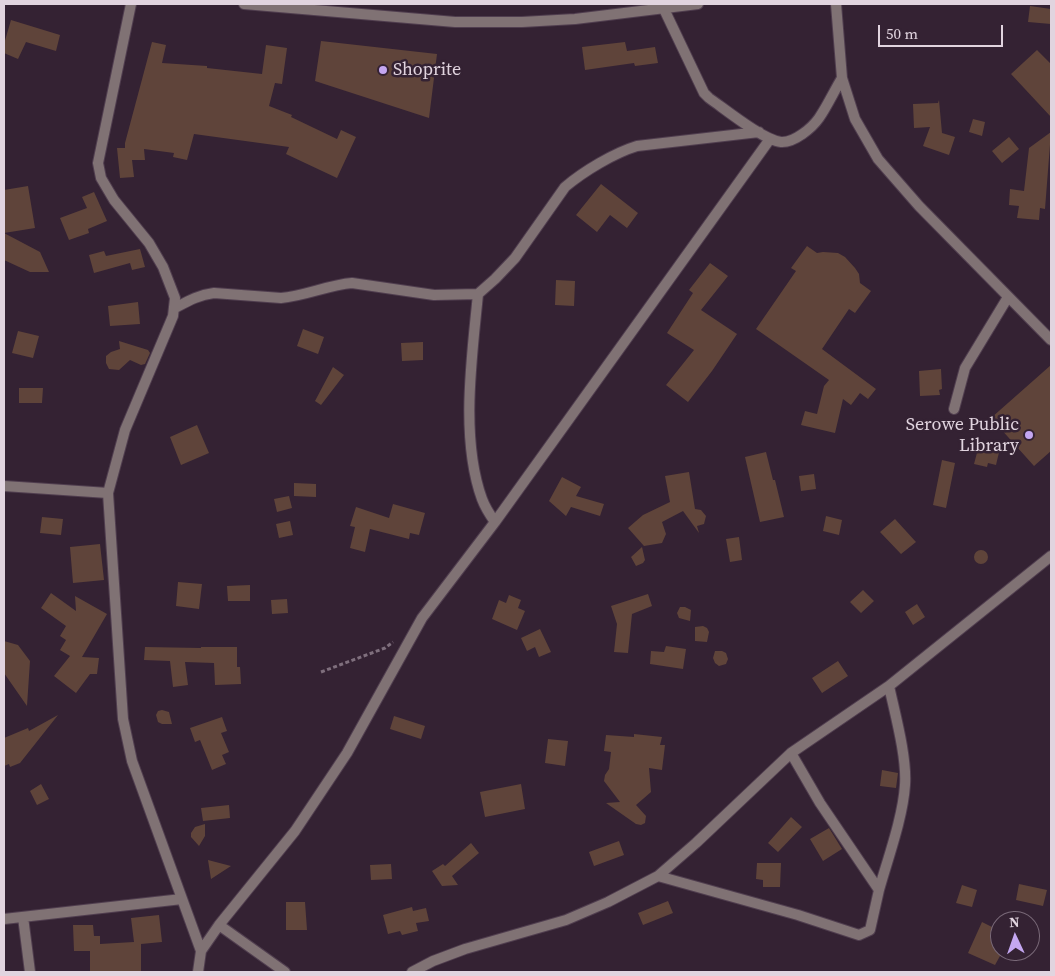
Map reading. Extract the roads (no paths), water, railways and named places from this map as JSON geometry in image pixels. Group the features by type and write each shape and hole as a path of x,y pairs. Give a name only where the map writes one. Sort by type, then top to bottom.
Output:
{"street":[{"path":"130,4 98,163 101,178 114,200 149,243 164,267 175,298 175,308 125,430 108,493 124,719 132,761 201,951"},
{"path":"244,4 455,22 522,22 575,19 615,8 663,8 698,4"},
{"path":"836,4 842,78 855,119 878,159 918,206 1051,340"},
{"path":"663,8 704,93 770,139 782,142 790,141 806,131 818,120 842,78"},
{"path":"494,522 483,500 475,475 471,445 471,370 478,294 515,258 565,187 575,179 625,150 637,146 759,132"},
{"path":"198,972 201,951 219,925 295,831 347,754 422,618 494,522 770,139"},
{"path":"175,308 193,297 203,294 214,293 281,298 352,283 434,295 478,294"},
{"path":"954,409 964,368 1008,297"},
{"path":"4,486 108,493"},
{"path":"412,972 433,961 465,949 566,920 608,902 658,876 696,843 791,753 889,686 1051,556"},
{"path":"658,876 798,915 859,935 870,930 902,805 905,785 905,768 889,686"},
{"path":"791,753 820,803 879,890"},
{"path":"4,918 182,899"},
{"path":"22,917 30,972"},
{"path":"219,925 285,972"}],"place":[{"name":"Shoprite","path":"383,70"},
{"name":"Serowe Public Library","path":"1029,435"}]}
